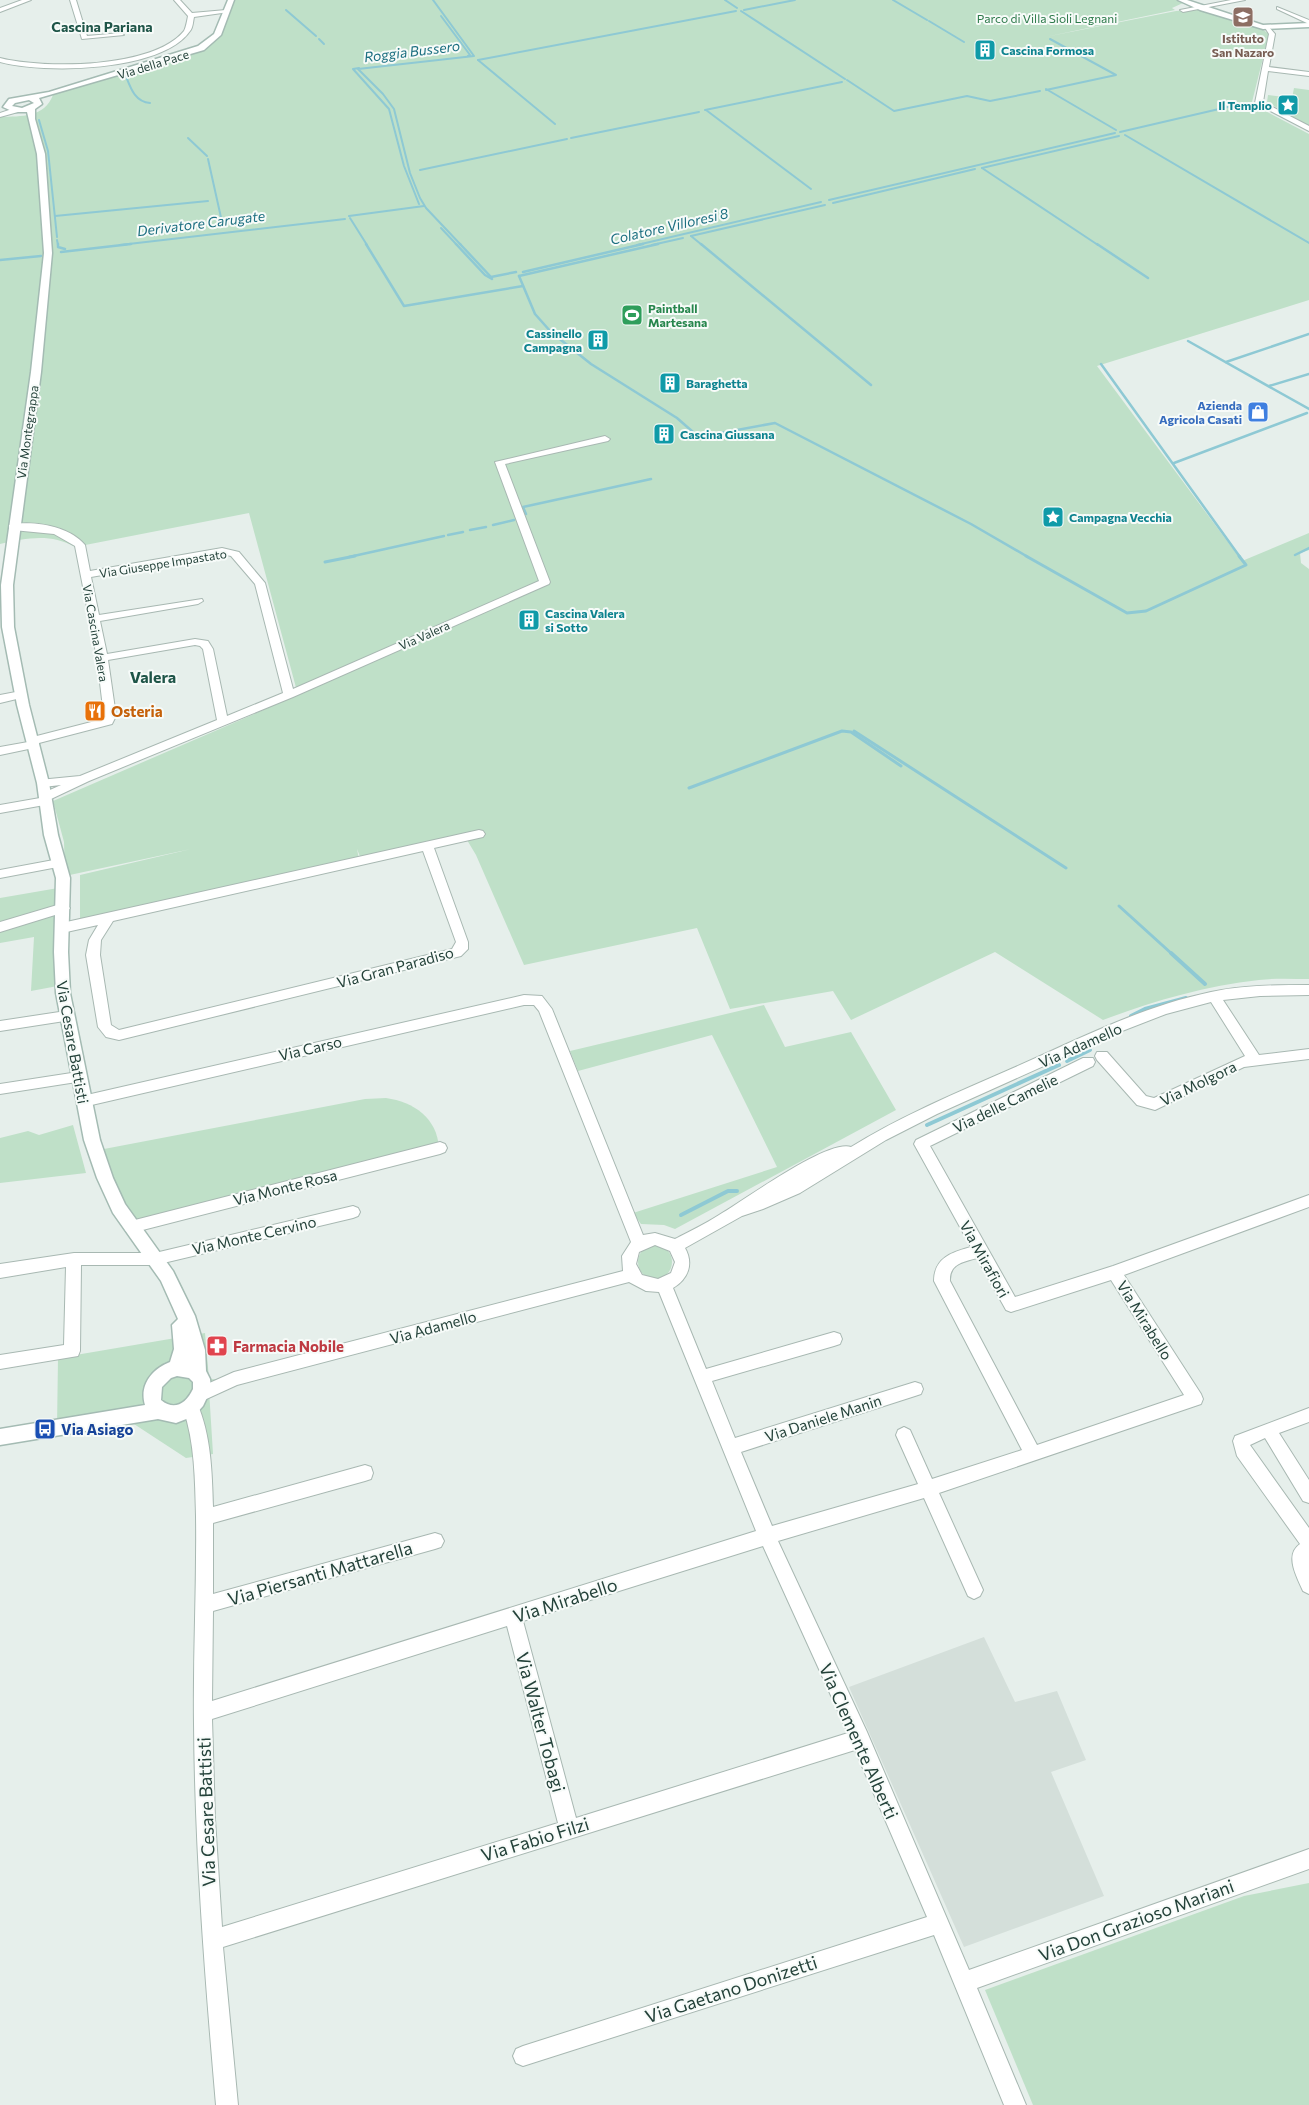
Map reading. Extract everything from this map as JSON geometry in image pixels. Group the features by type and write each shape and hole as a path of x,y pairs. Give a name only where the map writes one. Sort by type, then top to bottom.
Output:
{"street":[{"path":"0,10 27,0"},
{"path":"79,0 73,0 84,38 126,35"},
{"path":"0,60 11,63 67,68 100,65 132,59 160,50 178,40 191,25 191,16 177,0"},
{"name":"Via della Pace","path":"17,110 7,107 7,98 26,99 61,91 198,50 215,38 231,0"},
{"path":"1181,0 1198,8 1266,27 1309,24"},
{"path":"1183,10 1242,0"},
{"path":"1279,8 1309,24"},
{"path":"191,16 226,12"},
{"path":"1266,27 1272,34 1259,102 1309,129"},
{"path":"0,68 11,63"},
{"path":"1266,69 1309,74"},
{"name":"Via della Pace","path":"35,106 61,91"},
{"path":"0,115 35,106 37,100 26,99"},
{"name":"Via Montegrappa","path":"33,743 20,691 6,604 13,533 36,372 48,257 43,172 40,148 31,119 35,106"},
{"path":"17,110 31,119"},
{"name":"Via Valera","path":"0,809 45,794 289,695 545,582 500,462 605,439"},
{"path":"13,533 65,535"},
{"name":"Via Cascina Valera","path":"33,743 108,721 110,716 102,658 80,545 65,535"},
{"name":"Via Giuseppe Impastato","path":"85,575 222,551 236,554 260,583 289,695"},
{"path":"94,619 198,601"},
{"path":"102,658 194,642 204,643 208,649 223,722"},
{"path":"0,691 20,691"},
{"path":"0,699 20,691"},
{"path":"0,750 33,743"},
{"name":"Via Cesare Battisti","path":"33,743 45,794 51,838 60,863 64,888 61,974 66,1016 83,1101 101,1168 114,1198 131,1227 155,1259 175,1292 186,1316 195,1347 204,1517 203,1712 212,1940 227,2105"},
{"path":"62,928 479,834"},
{"name":"Via Gran Paradiso","path":"108,918 94,942 93,958 105,1027 110,1033 119,1035 456,953 461,949 462,942 428,846"},
{"path":"0,874 60,863"},
{"path":"0,927 64,908"},
{"name":"Via Adamello","path":"675,1246 738,1211 776,1199 828,1170 864,1145 915,1118 1104,1033 1164,1011 1214,996 1253,992 1309,990"},
{"name":"Via Molgora","path":"1214,996 1254,1059"},
{"name":"Via Carso","path":"83,1101 448,1016 524,1000 538,1000 545,1009 639,1243"},
{"path":"0,1026 66,1016"},
{"name":"Via Molgora","path":"1102,1056 1141,1099 1155,1104 1237,1064 1254,1059 1309,1054"},
{"name":"Via delle Camelie","path":"921,1144 1088,1062"},
{"path":"0,1081 78,1073"},
{"path":"0,1089 78,1073"},
{"name":"Via Mirafiori","path":"921,1144 1011,1306 1114,1272"},
{"name":"Via Monte Rosa","path":"131,1227 440,1148"},
{"name":"Via Mirabello","path":"203,1712 513,1617 767,1536 928,1488 1195,1399 1114,1272 1309,1201"},
{"name":"Via Monte Cervino","path":"0,1271 74,1259 155,1259 352,1212"},
{"path":"658,1239 675,1246 682,1256 682,1268 676,1278 664,1285 648,1285 632,1275 628,1266 629,1257 639,1243 658,1239"},
{"path":"980,1251 947,1263 941,1271 942,1281 1033,1454"},
{"path":"0,1362 72,1351 74,1259"},
{"name":"Via Adamello","path":"198,1389 632,1275"},
{"name":"Via Clemente Alberti","path":"664,1285 767,1536 860,1739 1015,2105"},
{"name":"Via Cesare Battisti","path":"175,1292 183,1349 177,1368"},
{"path":"702,1377 834,1339"},
{"path":"0,1437 159,1411 174,1414 198,1389 188,1369 177,1368 159,1377 151,1394 124,1416"},
{"name":"Via Daniele Manin","path":"731,1447 915,1389"},
{"path":"151,1394 153,1404 159,1411"},
{"path":"1309,1415 1242,1439 1241,1448 1309,1542"},
{"path":"1268,1429 1309,1494"},
{"path":"904,1435 974,1590"},
{"path":"204,1517 364,1473"},
{"name":"Via Piersanti Mattarella","path":"205,1606 435,1541"},
{"path":"1309,1548 1302,1554 1300,1563 1309,1585"},
{"name":"Via Walter Tobagi","path":"513,1617 569,1828"},
{"name":"Via Fabio Filzi","path":"212,1940 860,1739"},
{"name":"Via Don Grazioso Mariani","path":"964,1982 1309,1859"},
{"name":"Via Gaetano Donizetti","path":"523,2056 939,1923"}],"shaded area":[{"path":"984,1637 1015,1702 1057,1691 1086,1760 1051,1772 1104,1896 964,1947 849,1687"}],"green space":[{"name":"Parco di Villa Sioli Legnani","path":"234,0 1178,0 1183,3 1172,8 1175,10 1045,37 1176,11 1191,10 1200,10 1262,29 1269,34 1252,102 1254,105 1309,134 1309,300 1097,366 1242,561 1309,533 1309,550 1300,553 1301,563 1309,569 1309,979 1265,979 1219,986 1160,1001 1103,1020 995,952 851,1020 833,991 730,1009 697,928 524,965 476,855 467,840 361,859 357,849 359,859 80,922 80,875 191,849 65,876 64,842 53,801 298,695 249,513 75,547 47,538 0,544 0,117 24,116 38,112 49,103 53,95 205,48 220,36"},
{"path":"1294,88 1309,90 1309,126 1267,102 1268,95 1292,98"},
{"path":"64,887 63,985 31,991 34,937 0,943 0,898"},
{"path":"764,1005 785,1047 851,1032 896,1110 675,1229 664,1225 641,1224 633,1213 777,1167 712,1035 578,1071 570,1051"},
{"path":"386,1098 406,1103 422,1113 434,1128 439,1148 134,1221 120,1196 104,1149 365,1099"},
{"path":"73,1125 86,1173 0,1183 0,1138 28,1131 39,1135"},
{"path":"655,1245 662,1246 667,1250 671,1255 671,1269 667,1274 662,1278 655,1279 648,1278 643,1274 639,1269 638,1262 639,1255 643,1250 648,1246"},
{"path":"205,1333 209,1379 233,1380 209,1390 213,1454 186,1458 134,1424 114,1418 57,1427 58,1358"},
{"path":"1309,1883 1309,2105 1033,2105 985,1990 1244,1896"}],"waterway":[{"path":"433,0 474,56 358,69 383,94 394,109 410,173 420,198 426,208 461,245"},
{"path":"725,0 737,8"},
{"path":"744,10 795,0"},
{"path":"893,0 927,20"},
{"path":"286,10 316,36"},
{"path":"555,124 478,60 736,11"},
{"path":"741,11 845,79"},
{"name":"Roggia Bussero","path":"441,16 470,55 468,56"},
{"path":"929,21 964,42"},
{"path":"319,39 324,44"},
{"path":"1047,90 1116,75 1050,39"},
{"name":"Roggia Bussero","path":"359,68 353,69 389,109 404,166 419,204"},
{"path":"125,74 136,97 150,103"},
{"path":"847,80 894,111 967,96 990,101 1040,91"},
{"path":"705,110 842,82"},
{"path":"1047,90 1116,130"},
{"name":"Colatore Villoresi 8","path":"1120,132 1245,103"},
{"path":"706,110 811,189"},
{"path":"571,138 699,112"},
{"path":"39,120 48,151 57,237"},
{"name":"Colatore Villoresi 8","path":"829,200 1115,133"},
{"path":"1125,135 1309,243"},
{"name":"Colatore Villoresi 8","path":"1098,245 982,168 1119,136"},
{"path":"188,138 207,156"},
{"path":"420,170 567,139"},
{"path":"208,159 222,222 220,225"},
{"name":"Colatore Villoresi 8","path":"833,203 975,169"},
{"path":"55,216 208,201"},
{"name":"Colatore Villoresi 8","path":"637,245 821,202"},
{"name":"Colatore Villoresi 8","path":"702,245 691,236 825,205"},
{"name":"Derivatore Carugate","path":"349,216 424,206"},
{"path":"350,218 367,245"},
{"name":"Derivatore Carugate","path":"120,245 345,219"},
{"name":"Colatore Villoresi 8","path":"441,228 457,245"},
{"name":"Colatore Villoresi 8","path":"652,245 683,238"},
{"path":"57,240 58,245"},
{"name":"Derivatore Carugate","path":"61,252 131,244"},
{"path":"366,244 404,306 523,286"},
{"name":"Colatore Villoresi 8","path":"456,244 485,275 492,279"},
{"name":"Colatore Villoresi 8","path":"460,244 491,277 516,272"},
{"name":"Colatore Villoresi 8","path":"523,272 643,244"},
{"path":"658,244 519,276 535,314 551,332 591,364 677,418 693,432"},
{"path":"701,244 871,385"},
{"path":"1097,244 1148,278"},
{"name":"Derivatore Carugate","path":"58,245 58,247 65,249"},
{"path":"0,260 41,256"},
{"path":"1226,362 1309,334"},
{"path":"1188,341 1309,409"},
{"path":"1101,364 1240,557"},
{"path":"1269,386 1309,374"},
{"path":"1174,463 1307,413"},
{"path":"696,434 699,437 775,423 971,524 1028,557"},
{"path":"526,514 523,507 651,479"},
{"path":"493,525 514,520"},
{"path":"470,530 486,527"},
{"path":"448,535 463,532"},
{"path":"349,557 444,536"},
{"path":"1295,555 1309,548"},
{"path":"325,562 355,556"},
{"path":"1026,556 1127,613 1146,611 1246,565 1239,556"},
{"path":"689,788 842,731 851,732 901,766"},
{"path":"854,731 1066,868"},
{"path":"1119,906 1172,954"},
{"path":"1171,953 1205,984"},
{"path":"1131,1016 1145,1009 1186,998"},
{"path":"1067,1061 1090,1050"},
{"path":"927,1125 1059,1065"},
{"path":"681,1215 728,1191 737,1191"}],"place":[{"name":"Istituto San Nazaro","path":"1243,17"},
{"name":"Cascina Formosa","path":"985,50"},
{"name":"Il Templio","path":"1288,105"},
{"name":"Paintball Martesana","path":"632,315"},
{"name":"Cassinello Campagna","path":"598,340"},
{"name":"Baraghetta","path":"670,383"},
{"name":"Azienda Agricola Casati","path":"1258,412"},
{"name":"Cascina Giussana","path":"664,434"},
{"name":"Campagna Vecchia","path":"1053,517"},
{"name":"Cascina Valera si Sotto","path":"529,620"},
{"name":"Osteria","path":"95,711"},
{"name":"Farmacia Nobile","path":"217,1346"},
{"name":"Via Asiago","path":"45,1429"}],"district":[{"name":"Cascina Pariana","path":"102,26"},
{"name":"Valera","path":"153,676"}]}
